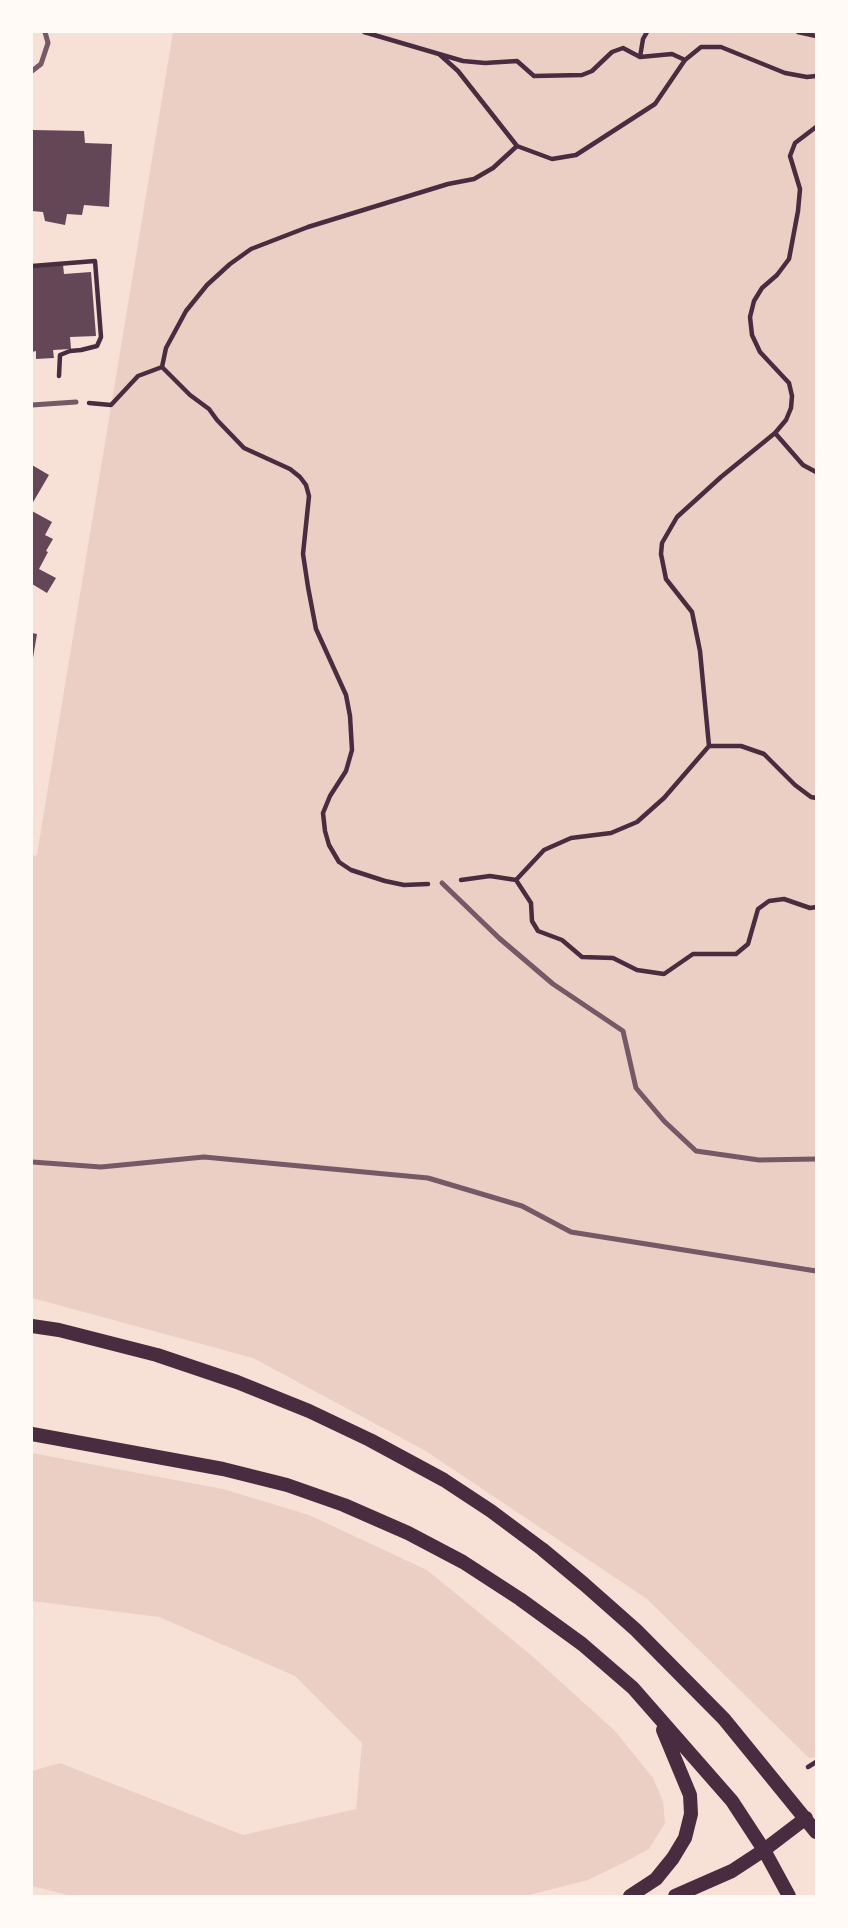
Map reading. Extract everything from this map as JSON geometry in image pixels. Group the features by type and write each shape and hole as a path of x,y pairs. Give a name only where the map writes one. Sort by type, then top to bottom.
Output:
{"main road":[{"path":"32,1326 157,1355 237,1382 309,1410 444,1480 542,1549 636,1630 724,1719 817,1832"},
{"path":"32,1434 223,1469 287,1485 344,1505 408,1533 463,1562 563,1630 633,1688 732,1801 764,1850 789,1896"},
{"path":"630,1896 656,1878 673,1858 685,1838 691,1814 690,1795 656,1716"},
{"path":"675,1896 732,1871 806,1818"}],"lane":[{"path":"32,71 41,64 48,43 46,32"},
{"path":"32,405 76,402"},
{"path":"442,883 552,984 623,1031 636,1088 695,1152 759,1160 817,1159"},
{"path":"32,1162 101,1167 204,1157 428,1178 522,1206 571,1232 817,1271"}],"path":[{"path":"364,32 474,62 517,61 534,76 582,75 592,71 612,52 622,48 640,57 673,54 685,60"},
{"path":"640,57 647,32"},
{"path":"798,32 817,36"},
{"path":"439,54 458,71 517,146 552,159 576,155 654,104 685,60 701,47 721,47 785,73 817,76"},
{"path":"516,880 544,850 571,838 611,833 637,822 664,798 709,746 700,651 692,612 666,579 661,554 662,543 677,517 712,484 775,433 786,420 791,408 789,383 760,352 752,335 750,317 754,301 762,288 777,275 789,259 800,189 790,156 795,143 817,127"},
{"path":"162,367 166,348 186,311 207,285 251,249 319,223 448,184 474,179 493,168 517,146"},
{"path":"32,266 95,261 101,337 97,346 60,355 59,376"},
{"path":"76,402 111,405 138,376 162,367"},
{"path":"162,367 190,395 209,409 244,448 290,470 306,485 309,496 303,554 307,587 316,629 346,695 350,716 352,750 346,771 323,813 329,845 339,862 351,870 404,885 490,876 516,880 531,902 533,921 538,931 562,940 582,957 612,958 637,970 664,974 693,954 736,954 748,944 758,909 769,901 784,899 810,908 817,907"},
{"path":"775,433 803,465 817,472"},
{"path":"709,746 741,746 764,754 794,785 817,798"},
{"path":"808,1767 817,1762"}],"shaded area":[{"path":"173,32 816,32 816,1757 809,1758 647,1599 424,1450 253,1358 32,1298 32,855 37,854"},
{"path":"32,1453 223,1489 309,1515 427,1570 531,1655 615,1731 653,1778 663,1801 665,1823 649,1849 625,1862 588,1880 525,1896 72,1896 32,1886 32,1771 60,1763 243,1835 356,1809 362,1743 295,1676 159,1617 32,1601"}],"building":[{"path":"32,130 84,131 85,143 112,144 109,207 84,205 82,215 67,214 65,225 45,221 43,212 32,211"},
{"path":"63,264 64,274 91,272 96,336 70,337 71,349 53,350 54,358 36,359 36,351 32,352 32,266"},
{"path":"32,465 49,475 32,504"},
{"path":"32,511 52,522 45,535 53,539 39,569 56,578 47,593 32,584"},
{"path":"32,633 37,634 33,658 32,658"}]}
